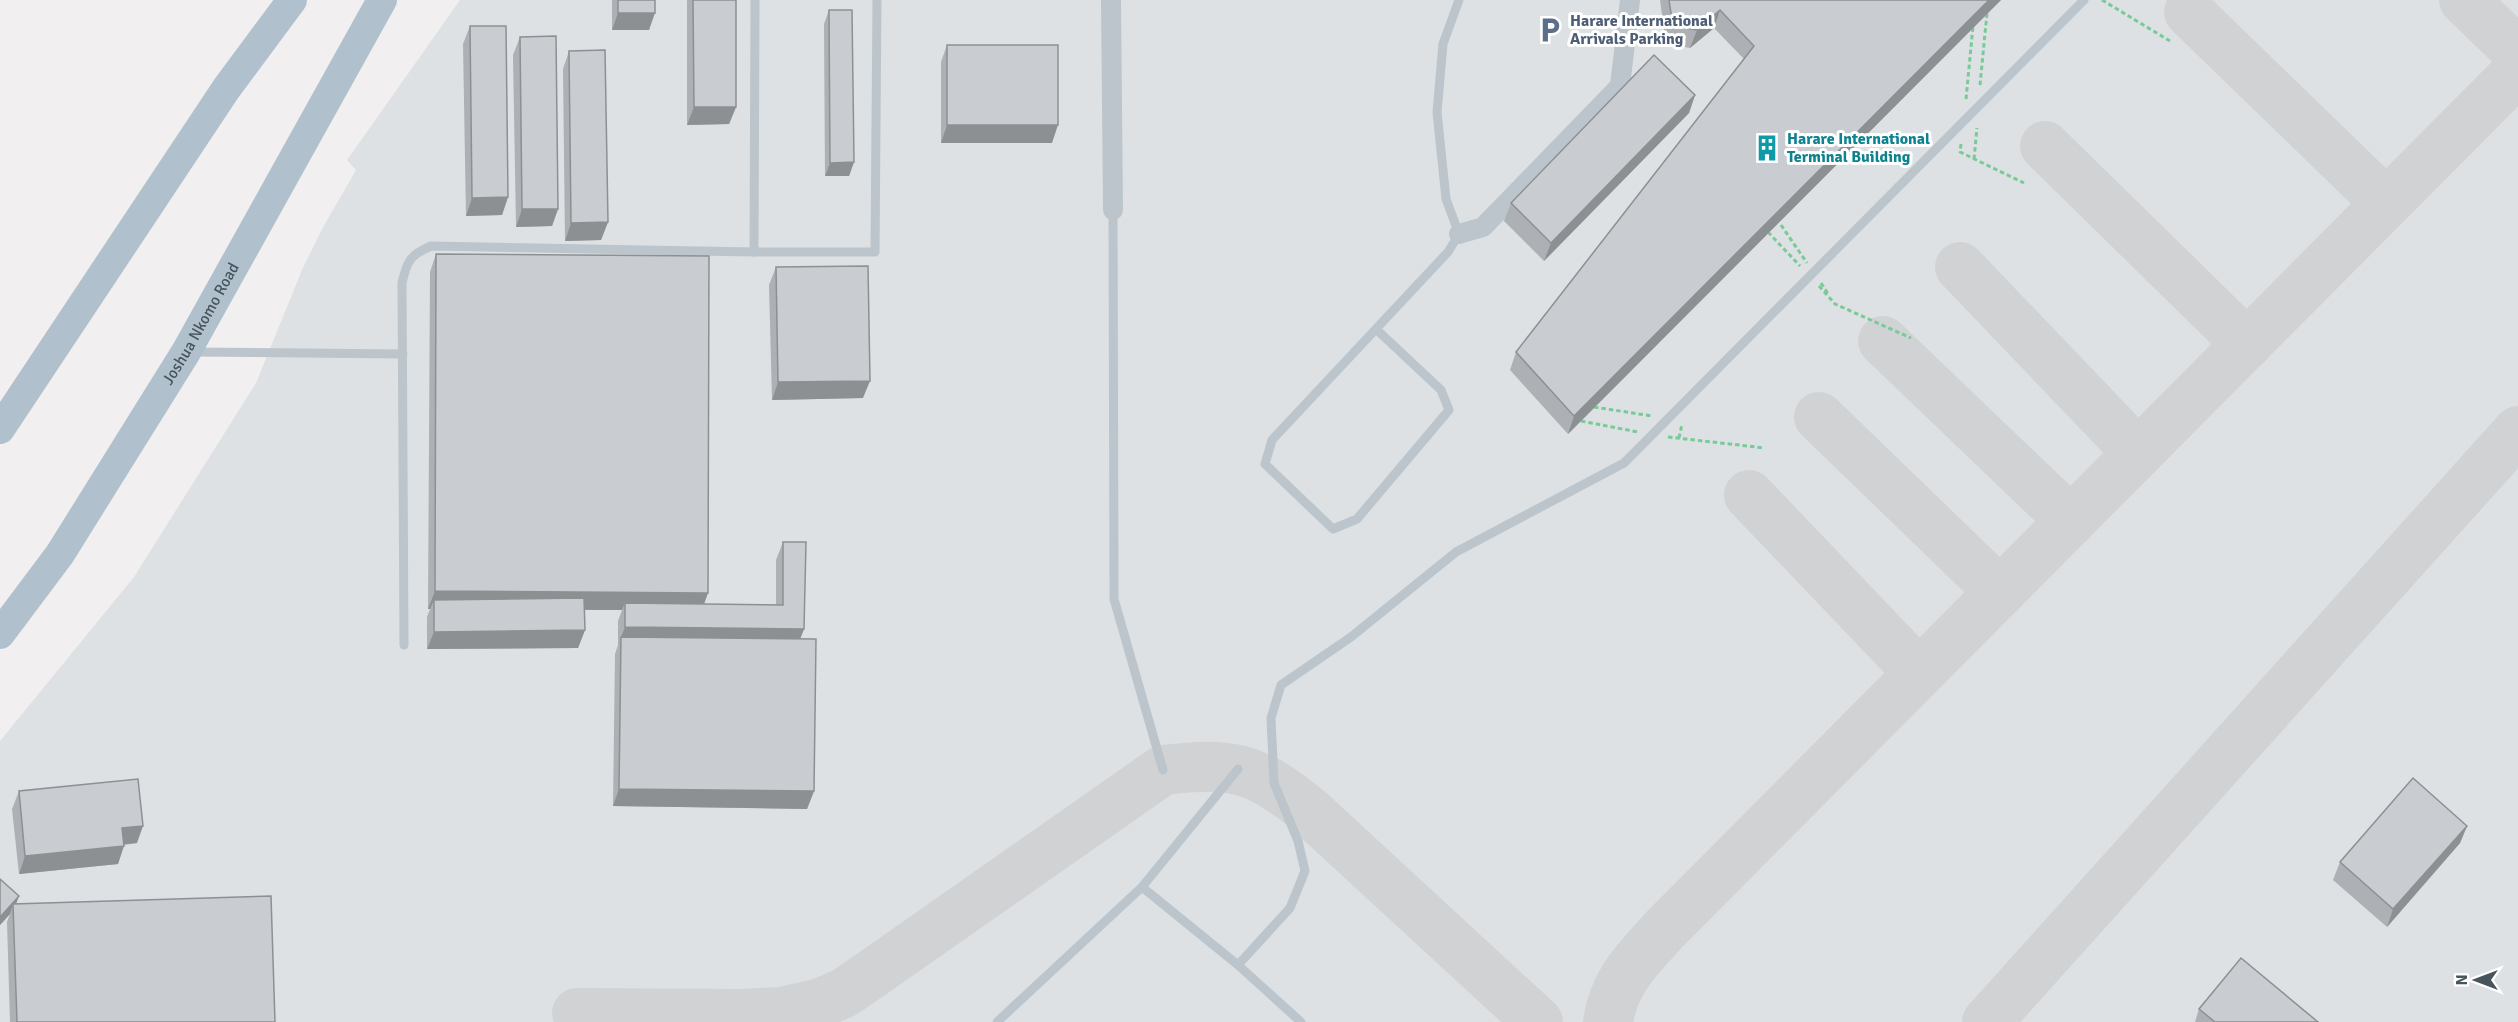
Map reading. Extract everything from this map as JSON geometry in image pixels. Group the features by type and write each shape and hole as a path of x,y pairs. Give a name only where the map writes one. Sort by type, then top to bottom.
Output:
{"main road":[{"path":"0,429 226,89 292,0"},
{"name":"Joshua Nkomo Road","path":"0,634 60,554 186,352 382,0"}],"street":[{"path":"1111,0 1113,210"},
{"path":"1459,234 1483,227 1620,86 1630,0"}],"lane":[{"path":"754,252 755,0"},
{"path":"404,645 402,283 406,264 418,252 431,246 875,252 877,0"},
{"path":"1376,328 1442,390 1449,410 1357,519 1334,529 1265,464 1272,440 1376,328 1448,252 1459,234 1446,199 1437,112 1443,44 1459,0"},
{"path":"1238,965 1290,908 1305,871 1298,841 1274,783 1271,718 1281,685 1351,637 1456,552 1624,463 2084,0"},
{"path":"1113,210 1114,598 1162,770"},
{"path":"186,352 403,354"},
{"path":"997,1022 1142,887 1238,769"},
{"path":"1142,887 1238,965 1300,1022"}],"path":[{"path":"2103,0 2170,42"},
{"path":"1768,232 1805,272"},
{"path":"1813,280 1835,304 1911,338"},
{"path":"1594,407 1660,418"},
{"path":"1679,439 1682,421"}],"shaded area":[{"path":"460,0 2518,0 2518,1022 0,1022 0,741 134,577 256,383 302,270 322,229 356,170 347,160"}],"building":[{"path":"618,0 655,0 655,13 618,13"},
{"path":"693,0 736,0 736,107 694,107"},
{"name":"Harare International Terminal Building","path":"1669,0 1989,0 1574,416 1516,352 1754,46 1720,10 1697,30 1685,28 1671,13"},
{"path":"829,10 852,10 854,162 830,163"},
{"path":"470,26 506,26 508,197 472,198"},
{"path":"556,36 558,209 522,209 520,37"},
{"path":"947,45 1058,45 1058,125 947,125"},
{"path":"605,50 608,222 571,223 569,51"},
{"path":"1654,55 1695,95 1551,243 1511,203"},
{"path":"436,254 709,256 708,593 435,591"},
{"path":"868,266 870,381 778,382 776,267"},
{"path":"783,542 806,542 804,629 625,627 625,603 783,605"},
{"path":"584,598 585,630 434,632 434,600"},
{"path":"621,637 816,639 814,791 619,789"},
{"path":"2413,778 2467,826 2393,909 2340,862"},
{"path":"138,779 143,826 122,828 124,846 25,856 19,791"},
{"path":"0,879 19,896 0,917"},
{"path":"271,896 275,1022 17,1022 13,904"},
{"path":"2241,958 2318,1022 2215,1022 2199,1009"}],"taxiway":[{"path":"2464,0 2518,52"},
{"path":"2189,12 2386,203"},
{"path":"1608,1022 1615,995 1621,983 1636,961 1664,930 2518,71"},
{"path":"2045,146 2247,344"},
{"path":"1960,267 2138,453"},
{"path":"1883,341 2071,521"},
{"path":"1819,417 2000,592"},
{"path":"1987,1022 2518,431"},
{"path":"1749,495 1919,673"},
{"path":"577,1013 742,1014 781,1012 818,1004 844,993 1163,770 1207,767 1225,768 1257,776 1290,796 1538,1022"}],"place":[{"name":"Harare International Arrivals Parking","path":"1550,30"},
{"name":"Harare International Terminal Building","path":"1767,148"}]}
